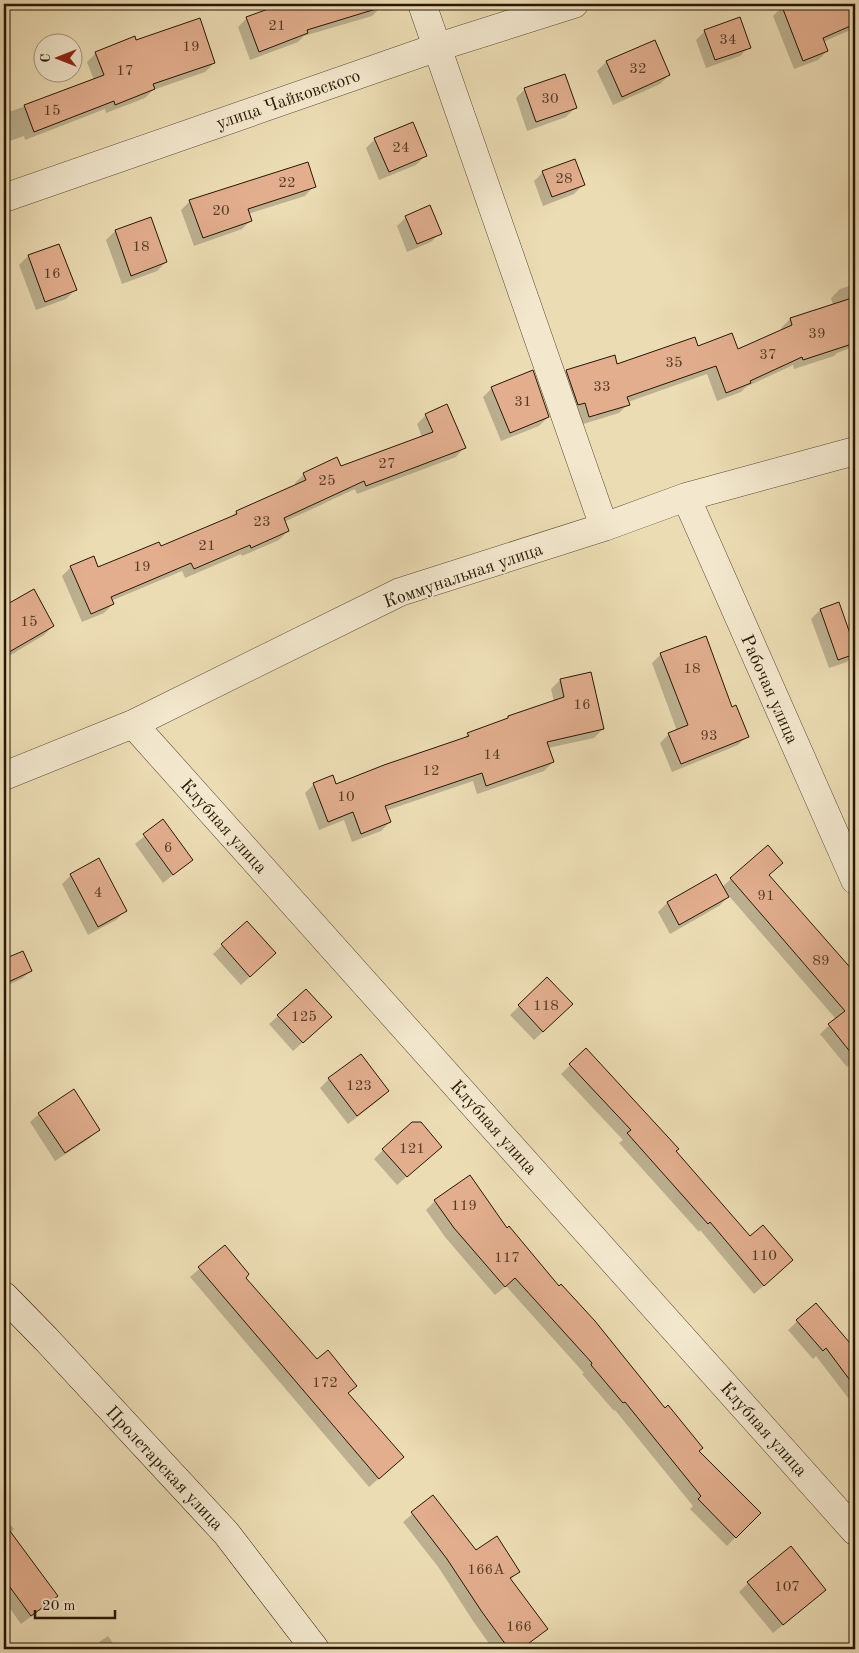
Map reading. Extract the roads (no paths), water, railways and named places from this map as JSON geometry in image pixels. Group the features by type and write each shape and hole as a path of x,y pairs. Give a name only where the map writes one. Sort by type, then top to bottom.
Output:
{"street":[{"path":"422,4 604,527"},
{"name":"улица Чайковского","path":"4,198 438,47 574,4"},
{"name":"Коммунальная улица","path":"4,776 133,724 400,592 604,527 686,497 855,451"},
{"name":"Рабочая улица","path":"686,497 855,880"},
{"name":"Клубная улица","path":"133,724 855,1531"},
{"name":"Пролетарская улица","path":"4,1296 226,1534 315,1649"}]}
